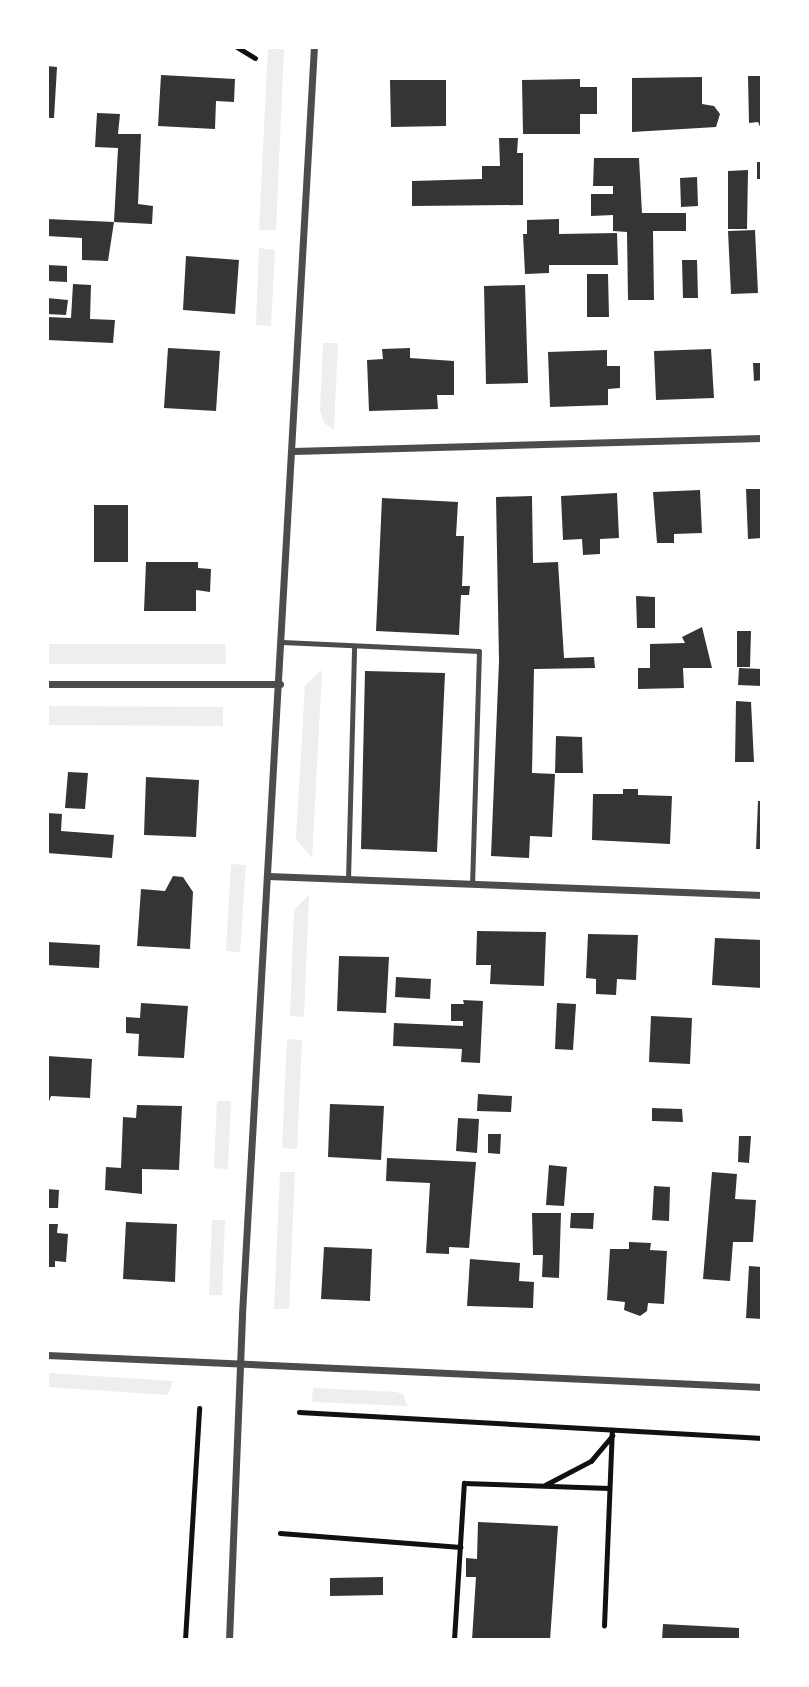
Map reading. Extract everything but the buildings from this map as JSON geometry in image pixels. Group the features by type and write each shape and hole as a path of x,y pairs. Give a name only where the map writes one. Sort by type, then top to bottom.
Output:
{"street":[{"path":"229,1640 240,1365 314,47"},
{"path":"293,451 762,438"},
{"path":"47,684 280,684"},
{"path":"268,876 762,895"},
{"path":"47,1355 762,1387"}],"lane":[{"path":"282,642 479,652 472,883"},
{"path":"348,880 354,646"}],"path":[{"path":"237,47 255,58"},
{"path":"185,1640 199,1408"},
{"path":"299,1412 612,1432 762,1438"},
{"path":"542,1486 592,1461 612,1432"},
{"path":"604,1626 612,1432"},
{"path":"454,1640 464,1483 609,1488"},
{"path":"280,1533 460,1547"}],"shaded area":[{"path":"268,47 284,47 276,230 259,230"},
{"path":"259,248 275,250 271,326 256,325"},
{"path":"323,343 338,343 334,430 324,423 320,411"},
{"path":"47,644 225,644 226,664 47,664"},
{"path":"321,670 312,858 296,839 305,686"},
{"path":"47,706 223,707 223,726 47,725"},
{"path":"231,864 246,865 240,952 226,951"},
{"path":"309,895 304,1017 290,1016 294,910"},
{"path":"287,1039 302,1040 297,1149 282,1148"},
{"path":"217,1101 231,1101 228,1169 214,1168"},
{"path":"280,1172 295,1172 289,1309 274,1309"},
{"path":"212,1220 225,1220 222,1295 209,1295"},
{"path":"47,1373 173,1381 168,1395 47,1387"},
{"path":"313,1388 396,1392 403,1394 407,1406 312,1402"}]}
